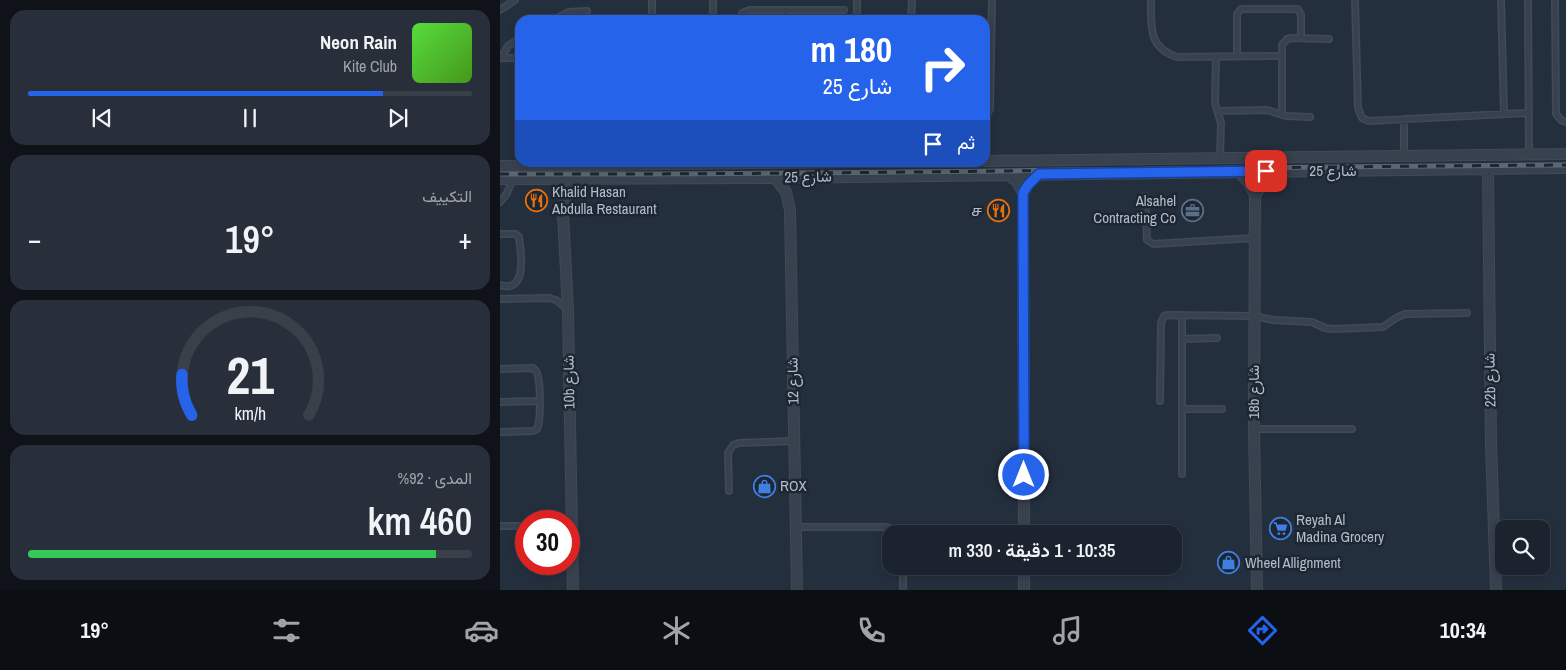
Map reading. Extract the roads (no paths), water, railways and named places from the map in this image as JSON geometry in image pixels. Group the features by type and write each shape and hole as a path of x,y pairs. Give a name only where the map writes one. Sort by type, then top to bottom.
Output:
{"street":[{"name":"شارع 25","path":"990,161 1566,154"},
{"name":"شارع 25","path":"500,166 515,166"},
{"name":"شارع 25","path":"500,179 775,178 1566,168"},
{"name":"22b شارع","path":"1488,170 1491,424 1496,590"},
{"path":"1239,172 1248,182 1255,195 1279,171"},
{"path":"1023,193 1039,174"},
{"path":"1009,175 1018,183 1023,193 1024,525"},
{"name":"10b شارع","path":"573,590 568,310 563,213 566,194 577,178"},
{"name":"شارع 12","path":"775,178 786,192 790,210 797,590"},
{"name":"18b شارع","path":"1255,195 1254,429 1257,590"},
{"path":"1024,575 1024,590"}],"lane":[{"path":"500,10 515,0"},
{"path":"652,0 652,15"},
{"path":"713,0 713,15"},
{"path":"857,0 857,15"},
{"path":"911,15 912,0"},
{"path":"990,110 992,0"},
{"path":"1151,0 1152,33 1164,51 1177,57 1281,56"},
{"path":"1355,0 1358,112 1362,118 1369,121 1528,113"},
{"path":"1501,0 1504,114"},
{"path":"1528,0 1529,155"},
{"path":"1555,0 1556,114 1561,120 1566,122"},
{"path":"1237,57 1237,14 1241,9 1298,9 1301,15 1301,38"},
{"path":"786,10 786,15"},
{"path":"742,15 746,11 844,10"},
{"path":"563,15 569,12 587,11"},
{"path":"1282,115 1281,49 1284,41 1301,38 1329,39"},
{"path":"500,58 508,46 515,41"},
{"path":"1216,57 1215,103 1221,123 1220,159"},
{"path":"500,58 515,58"},
{"path":"1218,110 1267,110 1282,115 1310,117"},
{"path":"1404,119 1404,156"},
{"path":"500,202 506,195 513,179"},
{"path":"1145,196 1147,240 1149,243 1254,238"},
{"path":"500,234 516,234 519,237 521,274 515,284 500,285"},
{"path":"500,299 549,298 562,304 568,310"},
{"path":"1160,401 1161,319 1168,315 1254,316 1273,320 1312,322 1332,329 1383,327 1405,314 1467,313"},
{"path":"1182,315 1182,474"},
{"path":"1182,339 1217,338"},
{"path":"500,369 533,368 539,374 539,425 537,429 529,432 500,432"},
{"path":"500,402 539,401"},
{"path":"1182,410 1222,409"},
{"path":"1254,429 1352,429"},
{"path":"729,491 728,453 733,445 739,443 794,441"},
{"path":"500,526 515,526"},
{"path":"796,527 882,527"},
{"path":"902,575 903,590"}],"railway":[{"path":"500,174 1566,165"}],"place":[{"name":"Khalid Hasan Abdulla Restaurant","path":"536,201"},
{"name":"Alsahel Contracting Co","path":"1192,210"},
{"name":"ச","path":"998,211"},
{"name":"ROX","path":"764,486"},
{"name":"Reyah Al Madina Grocery","path":"1280,529"},
{"name":"Wheel Allignment","path":"1229,563"}]}
